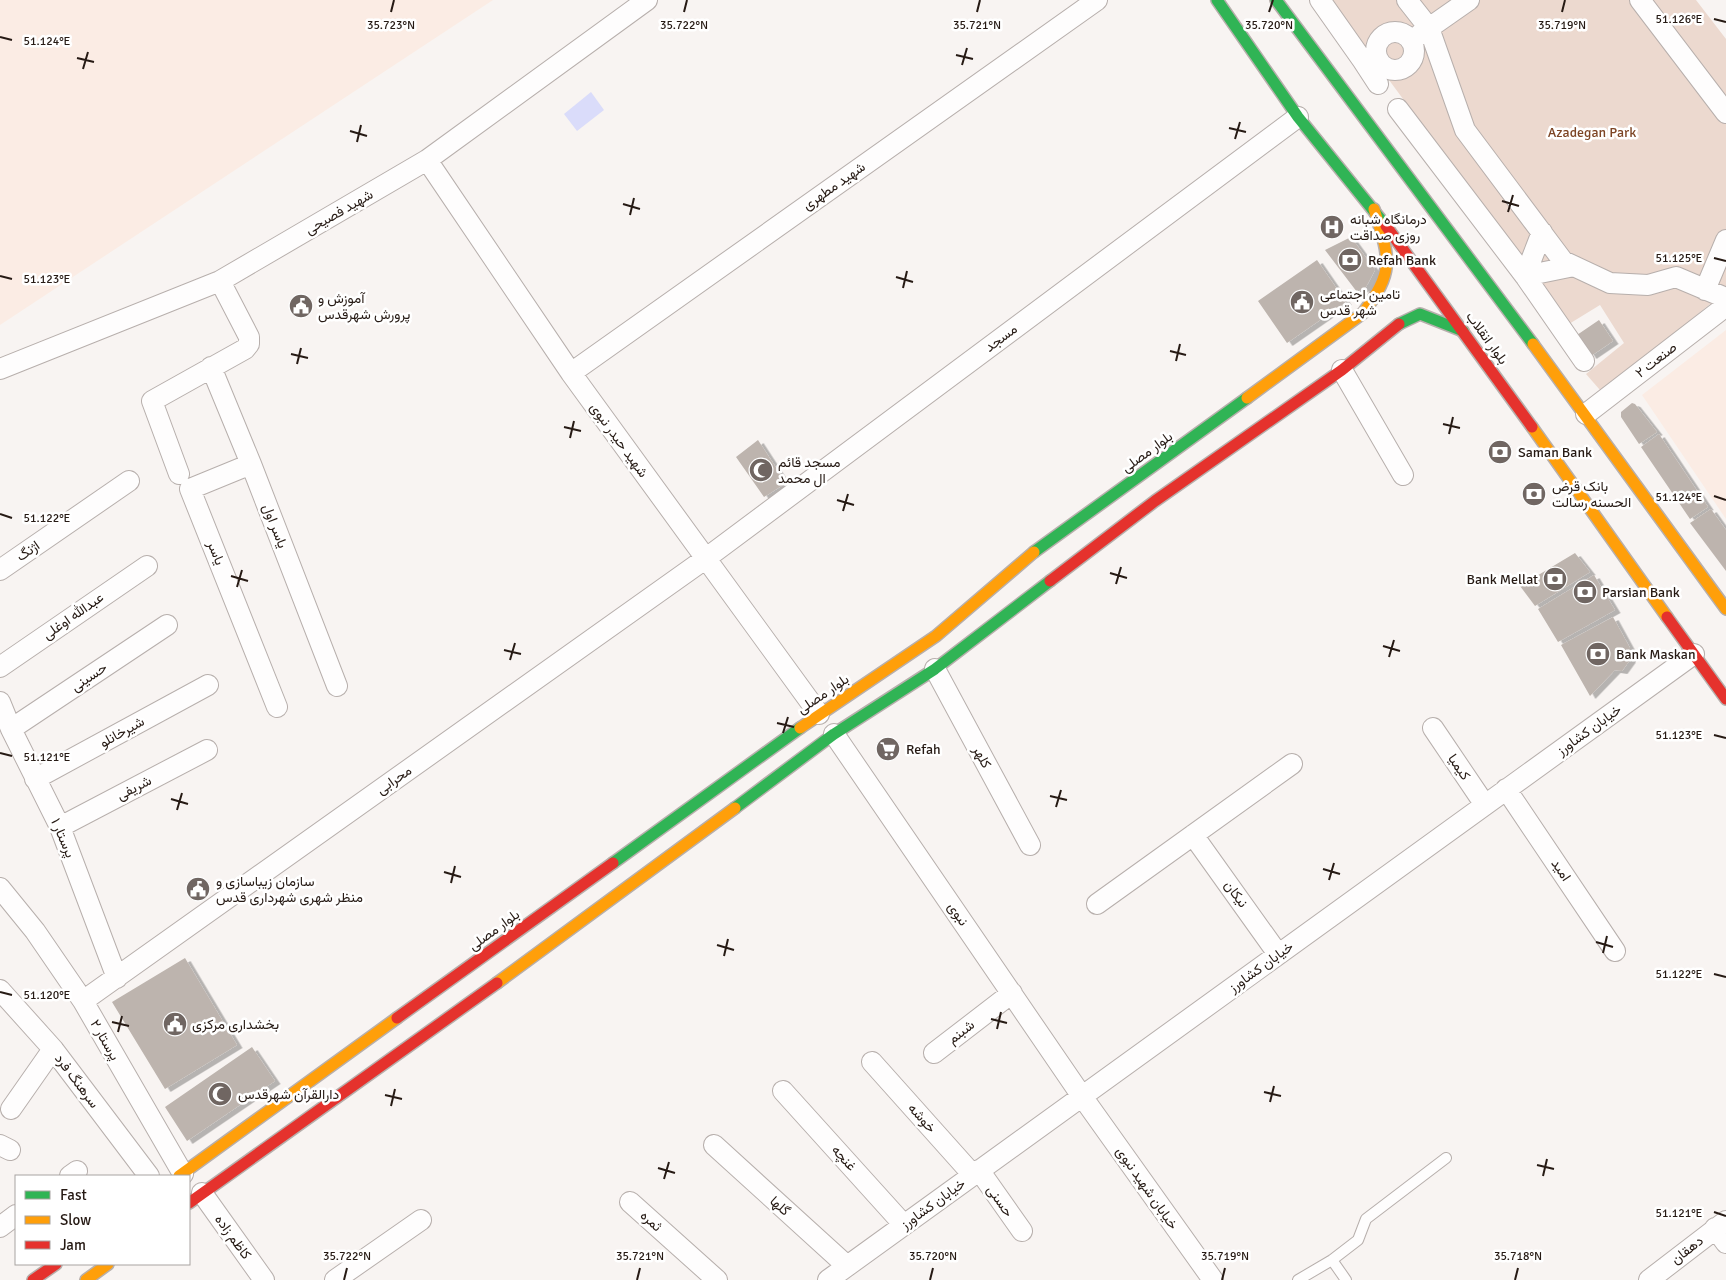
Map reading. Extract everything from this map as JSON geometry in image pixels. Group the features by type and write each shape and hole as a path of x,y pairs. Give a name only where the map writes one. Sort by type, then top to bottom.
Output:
{"main road":[{"name":"بلوار انقلاب","path":"1217,0 1298,117 1374,209 1463,331 1726,699"},
{"path":"1276,0 1586,414 1726,609"},
{"name":"بلوار مصلی","path":"190,1184 818,714 936,636 1037,550 1363,313 1380,292 1385,281 1388,257 1374,209"},
{"path":"190,1184 597,911 834,734 935,668 1155,501 1342,370 1401,322 1420,314 1463,331"},
{"path":"818,714 834,734"},
{"path":"33,1280 55,1265"},
{"path":"86,1280 107,1265"}],"street":[{"name":"شهید فصیحی","path":"0,369 220,281 427,160 647,0"},
{"name":"شهید مطهری","path":"571,373 1096,0"},
{"path":"1320,0 1369,57 1378,84"},
{"path":"1407,0 1429,28 1465,130 1563,261 1610,283 1648,285 1676,278 1726,298"},
{"path":"1411,40 1469,0"},
{"path":"1640,0 1726,113"},
{"path":"1390,31 1402,33 1411,40 1414,52 1412,58 1403,68 1397,70 1384,67 1369,57 1380,38 1390,31"},
{"path":"1398,109 1525,276 1584,361"},
{"name":"مسجد","path":"705,559 1298,117"},
{"name":"شهید حیدر نبوی","path":"427,160 571,373 818,714"},
{"path":"1525,276 1542,232"},
{"path":"1705,290 1726,240"},
{"path":"1525,276 1574,266"},
{"path":"179,474 152,401 245,349 249,344 249,337 220,281"},
{"name":"صنعت ۲","path":"1586,414 1726,306"},
{"name":"یاسر اول","path":"211,367 251,464 337,686"},
{"path":"1342,370 1403,475"},
{"name":"یاسر","path":"251,464 190,489 277,707"},
{"name":"اژنگ","path":"0,570 129,481"},
{"name":"محرابی","path":"83,1002 705,559"},
{"name":"عبدالله اوغلی","path":"0,667 147,566"},
{"name":"حسینی","path":"11,730 167,625"},
{"name":"خیابان کشاورز","path":"828,1280 1694,654"},
{"name":"کلهر","path":"935,668 1030,845"},
{"name":"شیرخانلو","path":"36,779 208,685"},
{"name":"پرستار ۱","path":"0,702 11,730 60,827 117,978"},
{"name":"کیمیا","path":"1432,728 1485,805"},
{"name":"نبوی","path":"834,734 1082,1096"},
{"name":"شریفی","path":"60,827 207,750"},
{"path":"1097,904 1292,764"},
{"name":"امید","path":"1506,789 1615,951"},
{"name":"نیکان","path":"1193,835 1278,954"},
{"name":"پرستار ۲","path":"0,888 35,931 83,1002 183,1175"},
{"name":"سرهنگ فرد","path":"0,991 53,1048 148,1175"},
{"name":"شبنم","path":"934,1053 1012,993"},
{"path":"11,1109 53,1048"},
{"name":"خوشه","path":"872,1062 976,1173"},
{"name":"غنچه","path":"783,1092 904,1226"},
{"name":"خیابان شهید نبوی","path":"1082,1096 1212,1280"},
{"name":"گلها","path":"714,1145 847,1266"},
{"name":"حسنی","path":"976,1173 1022,1231"},
{"name":"کاظم زاده","path":"190,1186 264,1280"},
{"name":"ثمره","path":"630,1202 717,1280"},
{"path":"0,1227 15,1216"},
{"path":"335,1280 420,1220"},
{"name":"دهقان","path":"1649,1280 1722,1231"}],"lane":[{"path":"1298,1280 1332,1260 1358,1240 1366,1218 1446,1158"},
{"path":"1332,1260 1346,1280"}],"shaded area":[{"path":"0,0 493,0 0,325"},
{"path":"1726,330 1726,519 1642,395"}],"green space":[{"name":"Azadegan Park","path":"1330,0 1696,0 1726,39 1726,291 1627,372 1600,390 1586,374 1624,343 1600,305 1569,324"}],"water":[{"path":"591,92 604,110 577,131 564,114"}],"building":[{"name":"Refah Bank","path":"1351,237 1375,270 1366,287 1357,292 1325,250"},
{"name":"تامین اجتماعی شهر قدس","path":"1317,260 1346,302 1287,343 1258,301"},
{"path":"1599,320 1613,341 1591,356 1577,335"},
{"path":"1632,403 1635,404 1657,432 1639,444 1621,417 1621,412"},
{"path":"1659,434 1708,507 1690,519 1641,447"},
{"name":"مسجد قائم ال محمد","path":"758,440 786,483 764,497 736,457"},
{"path":"1711,509 1726,530 1726,571 1690,523"},
{"name":"Bank Mellat","path":"1575,553 1590,572 1535,606 1520,586"},
{"name":"Parsian Bank","path":"1594,575 1615,610 1558,642 1538,609"},
{"name":"Bank Maskan","path":"1613,617 1630,648 1630,660 1622,671 1615,670 1590,696 1561,645"},
{"name":"بخشداری مرکزی","path":"185,958 237,1045 165,1089 112,1002"},
{"name":"دارالقرآن شهرقدس","path":"252,1047 275,1081 187,1141 165,1107"}],"traffic: fast":[{"path":"1217,0 1298,117 1386,226"},
{"path":"1276,0 1533,344"},
{"path":"1399,324 1420,314 1463,331"},
{"path":"1034,552 1247,398"},
{"path":"735,808 834,734 935,669 1050,581"},
{"path":"613,863 800,728"}],"traffic: slow":[{"path":"1247,398 1363,313 1374,298 1385,274 1386,263 1386,252 1374,209"},
{"path":"1533,344 1726,609"},
{"path":"1532,427 1667,617"},
{"path":"800,728 936,636 1034,552"},
{"path":"497,983 735,808"},
{"path":"180,1175 397,1018"},
{"path":"86,1280 107,1265"}],"traffic: jam":[{"path":"1386,226 1532,427"},
{"path":"1050,581 1155,501 1342,370 1399,324"},
{"path":"1667,617 1726,699"},
{"path":"397,1018 613,863"},
{"path":"190,1202 497,983"},
{"path":"33,1280 55,1265"}],"place":[{"name":"درمانگاه شبانه روزی صداقت","path":"1332,227"},
{"name":"Refah Bank","path":"1350,260"},
{"name":"تامین اجتماعی شهر قدس","path":"1302,302"},
{"name":"آموزش و پرورش شهرقدس","path":"301,306"},
{"name":"Saman Bank","path":"1500,452"},
{"name":"مسجد قائم ال محمد","path":"761,470"},
{"name":"بانک قرض الحسنه رسالت","path":"1534,494"},
{"name":"Bank Mellat","path":"1555,579"},
{"name":"Parsian Bank","path":"1585,592"},
{"name":"Bank Maskan","path":"1598,654"},
{"name":"Refah","path":"888,749"},
{"name":"سازمان زیباسازی و منظر شهری شهرداری قدس","path":"198,889"},
{"name":"بخشداری مرکزی","path":"175,1024"},
{"name":"دارالقرآن شهرقدس","path":"220,1094"}]}
